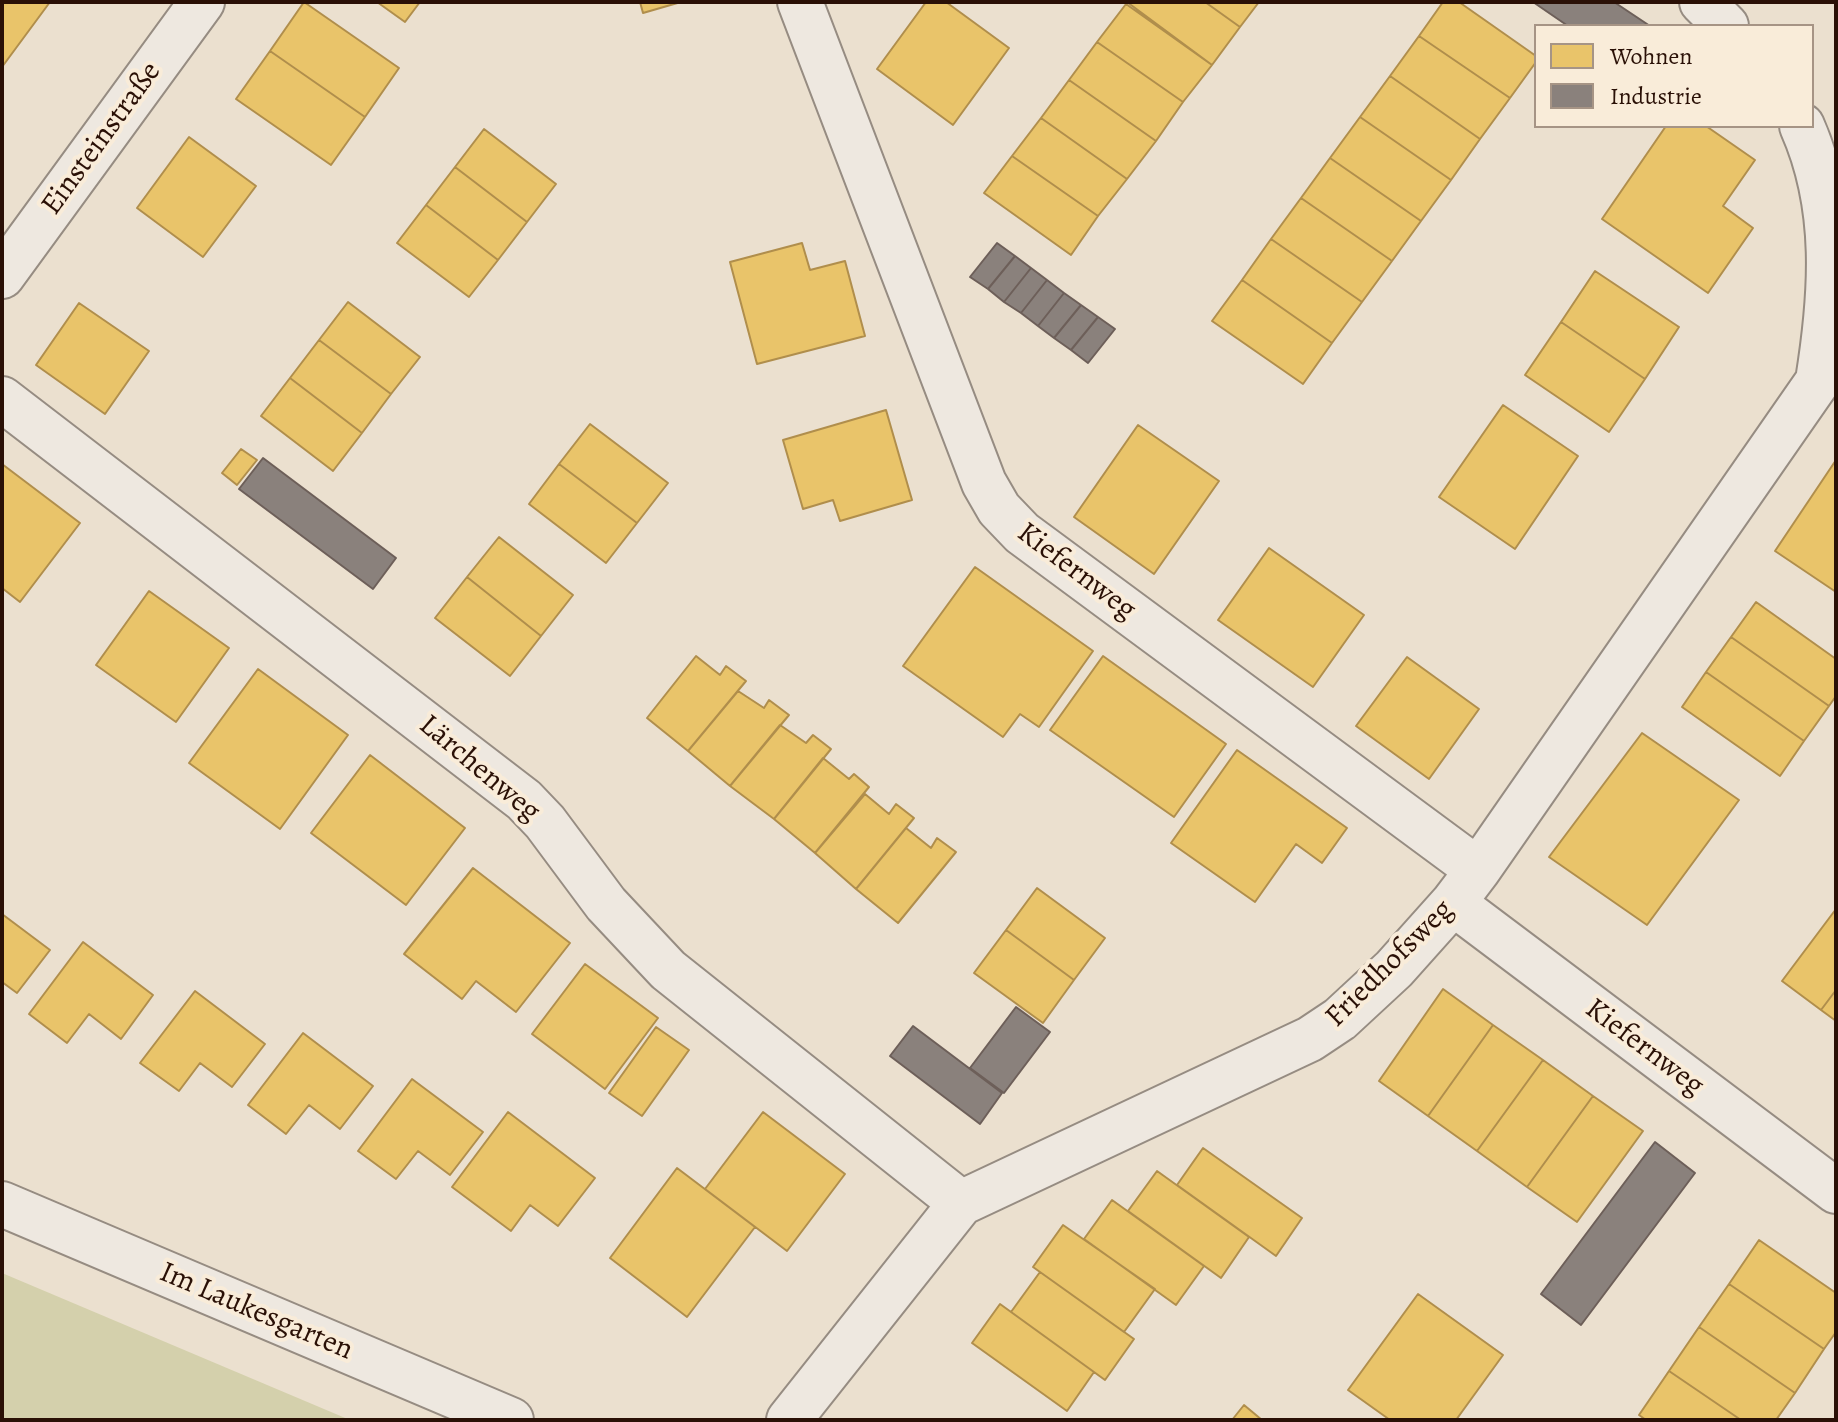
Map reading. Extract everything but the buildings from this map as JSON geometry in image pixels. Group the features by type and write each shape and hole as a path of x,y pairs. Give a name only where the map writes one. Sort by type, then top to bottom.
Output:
{"street":[{"name":"Einsteinstraße","path":"2,276 202,2"},
{"name":"Kiefernweg","path":"800,2 984,483 999,509 1022,533 1466,887 1836,1191"},
{"path":"1702,2 1724,24"},
{"path":"1803,128 1830,181 1825,337 1827,388"},
{"name":"Friedhofsweg","path":"789,1420 961,1203 1310,1039 1369,993 1466,887 1827,388"},
{"name":"Lärchenweg","path":"2,399 524,800 606,904 668,970 961,1203"},
{"name":"Im Laukesgarten","path":"2,1204 511,1420"}],"shaded area":[{"path":"2,1273 350,1420 2,1420"}]}
